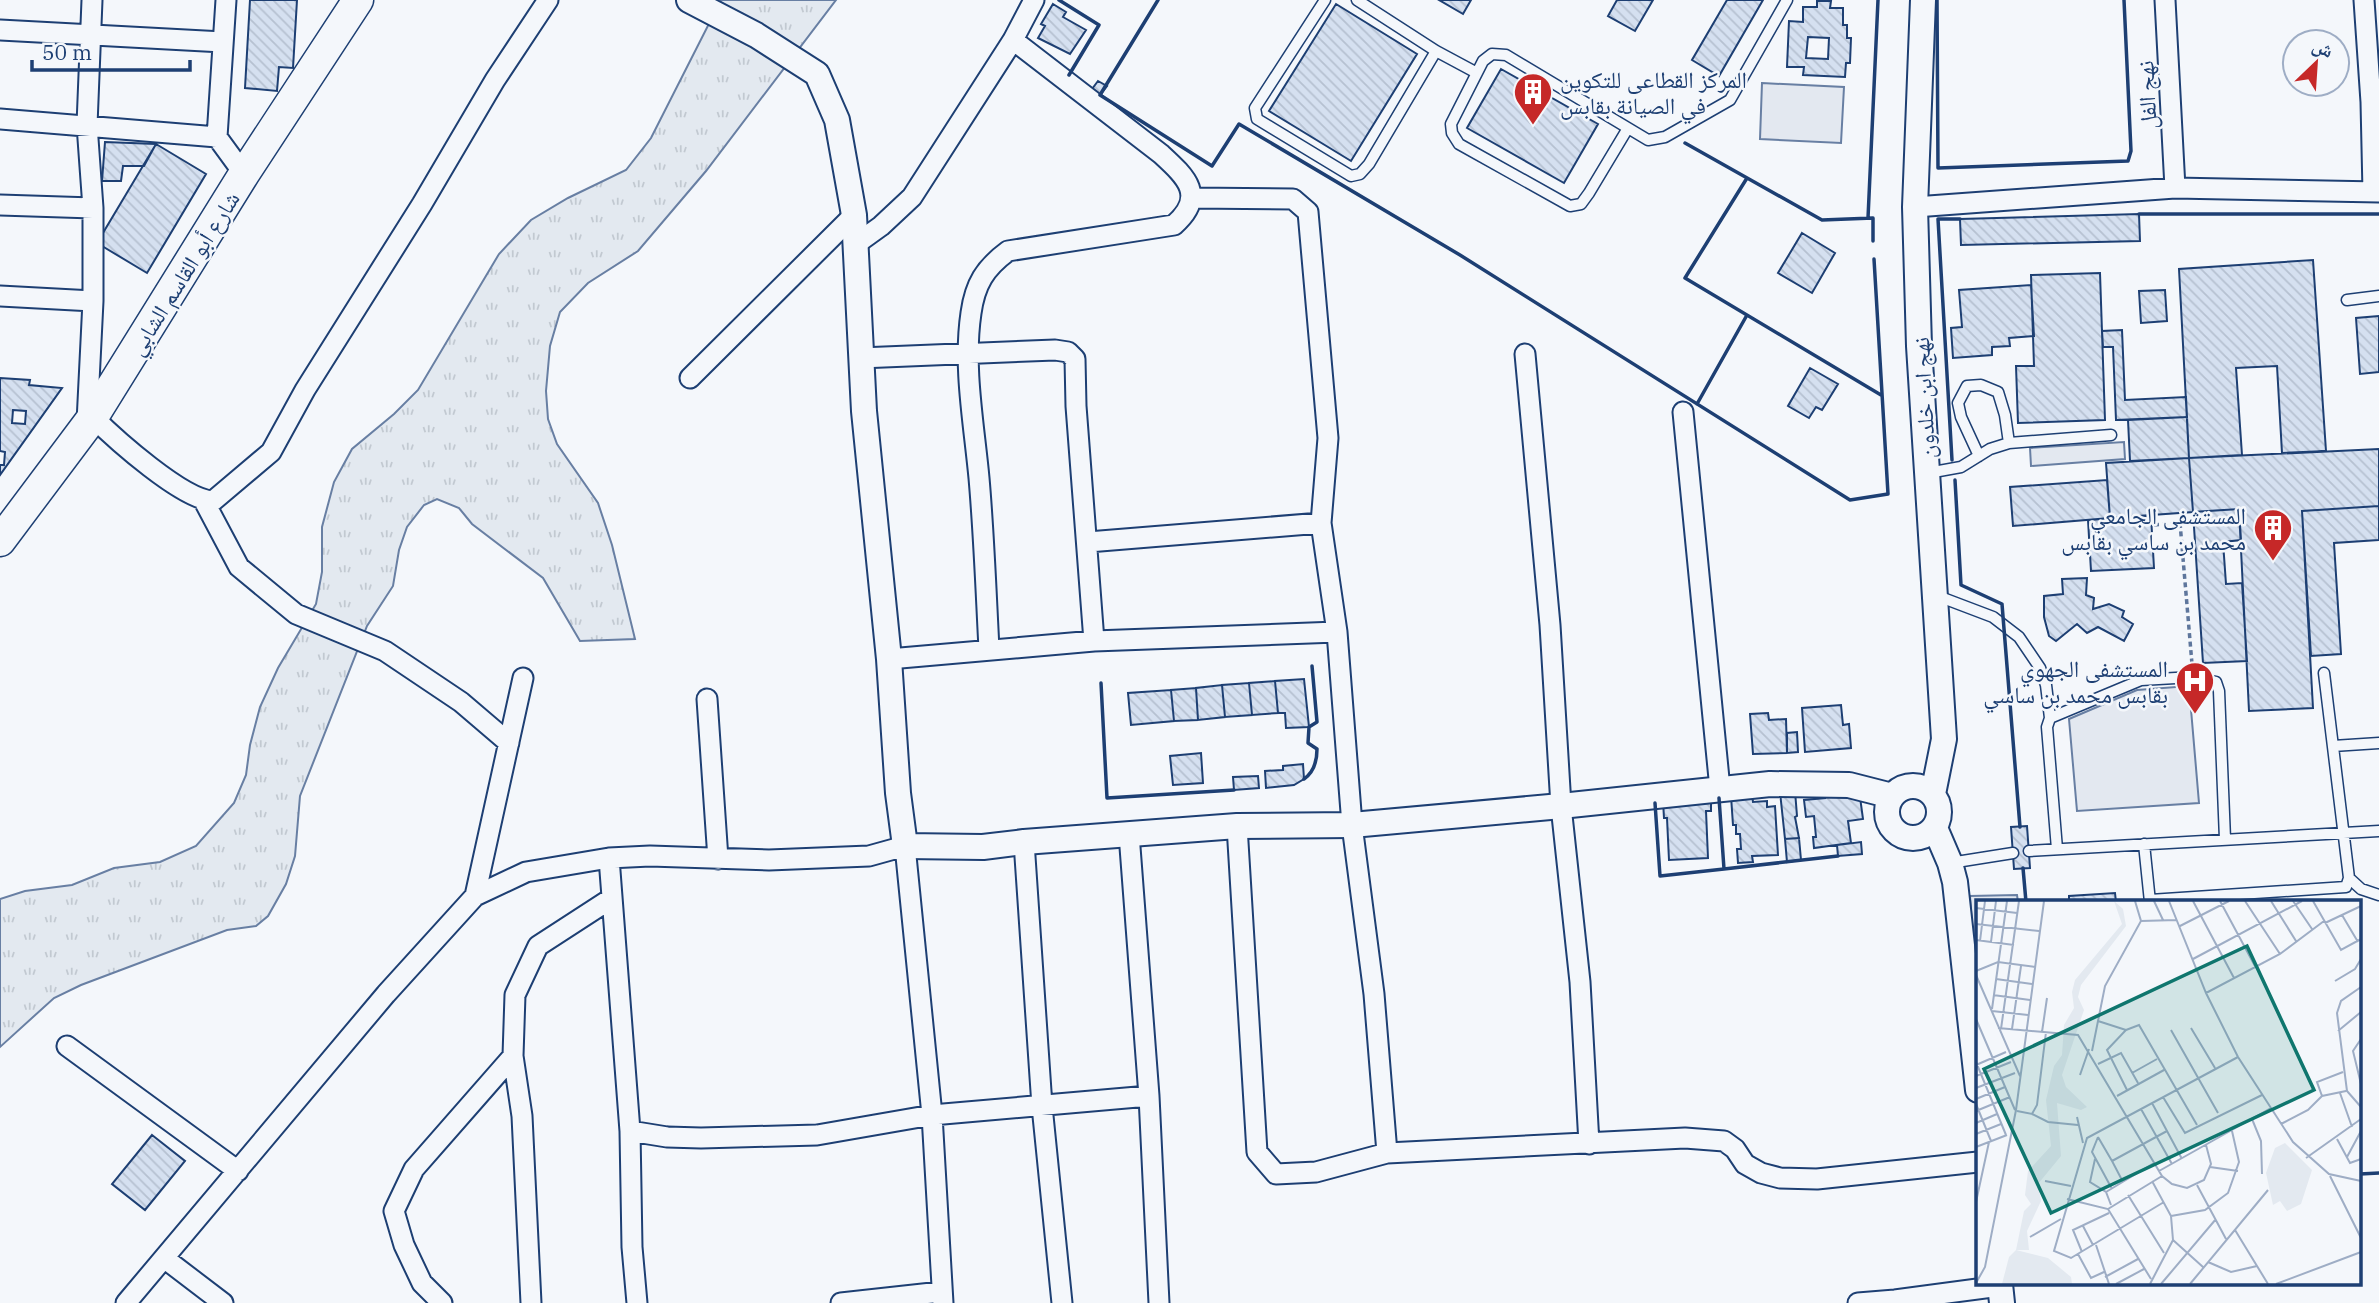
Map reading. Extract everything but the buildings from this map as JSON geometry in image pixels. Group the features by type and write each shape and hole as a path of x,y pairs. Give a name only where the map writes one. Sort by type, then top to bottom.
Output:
{"main road":[{"name":"شارع أبو القاسم الشابي","path":"0,541 90,420 244,174 358,0"}],"street":[{"path":"92,0 87,125 93,208 90,420 179,486 204,501 213,501 271,452 305,390 422,204 495,80 548,0"},
{"path":"226,0 217,136 244,174"},
{"path":"689,0 756,35 817,74 837,120 854,215 860,358 889,659 898,793 932,1115 942,1297 841,1303"},
{"path":"856,244 881,226 912,197 1013,40 1034,0"},
{"name":"نهج ابن خلدون","path":"1923,0 1915,207 1919,346 1944,739 1933,794"},
{"name":"نهج الفل","path":"2165,0 2175,188"},
{"path":"1915,207 2175,188 2376,192 2364,0"},
{"path":"0,30 223,42"},
{"path":"989,649 981,500 968,353 971,311 979,282 991,263 1008,251 1174,225 1186,215 1191,198 1191,186 1181,172 1161,154 1013,40"},
{"path":"0,119 217,136"},
{"path":"1191,198 1293,199 1308,212 1328,438 1321,523 1337,632 1352,825 1374,995 1387,1153"},
{"path":"0,205 93,208"},
{"path":"690,378 854,215"},
{"path":"0,296 93,300"},
{"path":"860,358 1055,350 1068,352 1075,359 1076,406 1094,641"},
{"path":"1525,354 1550,625 1560,806 1580,982 1589,1144"},
{"path":"1683,412 1720,789"},
{"path":"204,501 239,567 296,614 385,651 461,702 509,743"},
{"path":"1088,542 1321,523"},
{"path":"889,659 1094,641 1337,632"},
{"path":"475,895 523,678"},
{"path":"707,699 718,859"},
{"path":"126,1303 395,984 475,895 526,872 609,858 650,856 769,860 869,856 905,846 983,847 1237,826 1352,825 1770,784 1849,785 1892,796"},
{"path":"1917,786 1933,794 1940,811 1935,828 1927,835 1917,838 1907,838 1897,833 1887,816 1887,805 1892,796 1899,790 1917,786"},
{"path":"1237,826 1257,1152 1276,1174 1316,1172 1387,1153 1685,1138 1724,1141 1735,1149 1745,1164 1761,1173 1780,1178 1817,1179 1976,1162"},
{"path":"1935,828 1950,863 1958,908 1976,1072"},
{"path":"1129,834 1149,1096 1159,1303"},
{"path":"1024,842 1042,1106 1062,1303"},
{"path":"609,858 630,1131 632,1247 637,1303"},
{"path":"531,1303 522,1116 513,1056 514,995 538,946 612,898"},
{"path":"67,1046 238,1171"},
{"path":"442,1303 422,1283 404,1245 394,1211 414,1169 513,1056"},
{"path":"630,1131 667,1137 701,1138 817,1135 932,1115 1149,1096"},
{"path":"164,1258 223,1303"},
{"path":"1858,1303 2001,1291"}],"lane":[{"path":"1325,0 1255,108 1257,119 1351,176 1360,174 1369,164 1437,51"},
{"path":"1357,0 1477,73"},
{"path":"1628,128 1581,204 1570,206 1459,144 1452,133 1451,124 1483,61 1492,54 1506,55 1628,128 1648,140 1665,137 1730,100 1787,0"},
{"path":"2347,300 2379,296"},
{"path":"1979,456 1961,417 1958,403 1967,386 1981,385 1998,392 2009,443"},
{"path":"1927,474 1961,467 1990,449 2009,443 2111,435"},
{"path":"1935,595 1993,617 2019,637 2040,668 2046,685 2050,719 2047,727 2057,849"},
{"path":"2164,900 2346,887 2349,878 2324,673"},
{"path":"2050,719 2141,680 2193,677 2216,682 2225,839"},
{"path":"2333,746 2379,743"},
{"path":"2029,851 2379,831"},
{"path":"2144,844 2150,900"},
{"path":"1950,863 2013,853"},
{"path":"2349,878 2361,889 2379,895"}],"path":[{"path":"2154,525 2192,522"},
{"path":"2179,523 2193,677"}],"green space":[{"path":"721,0 836,0 706,171 638,251 588,283 560,312 550,346 546,391 548,419 557,444 598,503 612,545 635,639 580,641 543,578 472,524 459,508 437,499 424,505 407,527 399,550 393,586 367,626 300,796 295,856 286,884 268,916 256,926 227,930 81,985 54,998 0,1047 0,899 25,891 72,885 114,868 160,862 196,846 234,803 246,775 250,745 260,707 278,668 316,604 322,572 322,527 334,482 352,449 418,390 499,254 531,220 568,198 626,170 651,138"}],"shaded area":[{"path":"1762,83 1844,87 1841,143 1760,139"},
{"path":"2124,442 2125,459 2031,466 2030,448"},
{"path":"2189,686 2199,803 2077,811 2069,719 2137,690"},
{"path":"2017,895 2018,900 1976,900 1976,978 1970,896"}],"wall":[{"path":"1059,0 1099,25 1069,75"},
{"path":"1158,0 1100,95 1212,166 1239,124 1460,255 1850,500 1888,494 1874,259"},
{"path":"1868,218 1878,0"},
{"path":"1937,0 1938,168 2128,161 2131,151 2124,0"},
{"path":"1685,143 1822,220 1873,218 1873,241"},
{"path":"1747,178 1685,278 1881,395"},
{"path":"2139,214 2379,214"},
{"path":"1952,460 1938,219 1960,219"},
{"path":"1697,404 1747,315"},
{"path":"1955,480 1961,585 2002,604 2020,827"},
{"path":"1304,779 1313,770 1317,753 1317,749 1308,743 1309,727 1317,722 1312,666"},
{"path":"1101,683 1107,798 1234,790"},
{"path":"1655,803 1660,876 1724,869 1719,798"},
{"path":"1724,869 1838,856"},
{"path":"2023,868 2026,900"},
{"path":"2362,1174 2379,1173"}],"place":[{"name":"المركز القطاعى للتكوين في الصيانة بقابس","path":"1533,126"},
{"name":"المستشفى الجامعي محمد بن ساسي بقابس","path":"2273,562"},
{"name":"المستشفى الجهوي بقابس محمد بن ساسي","path":"2195,715"}]}
